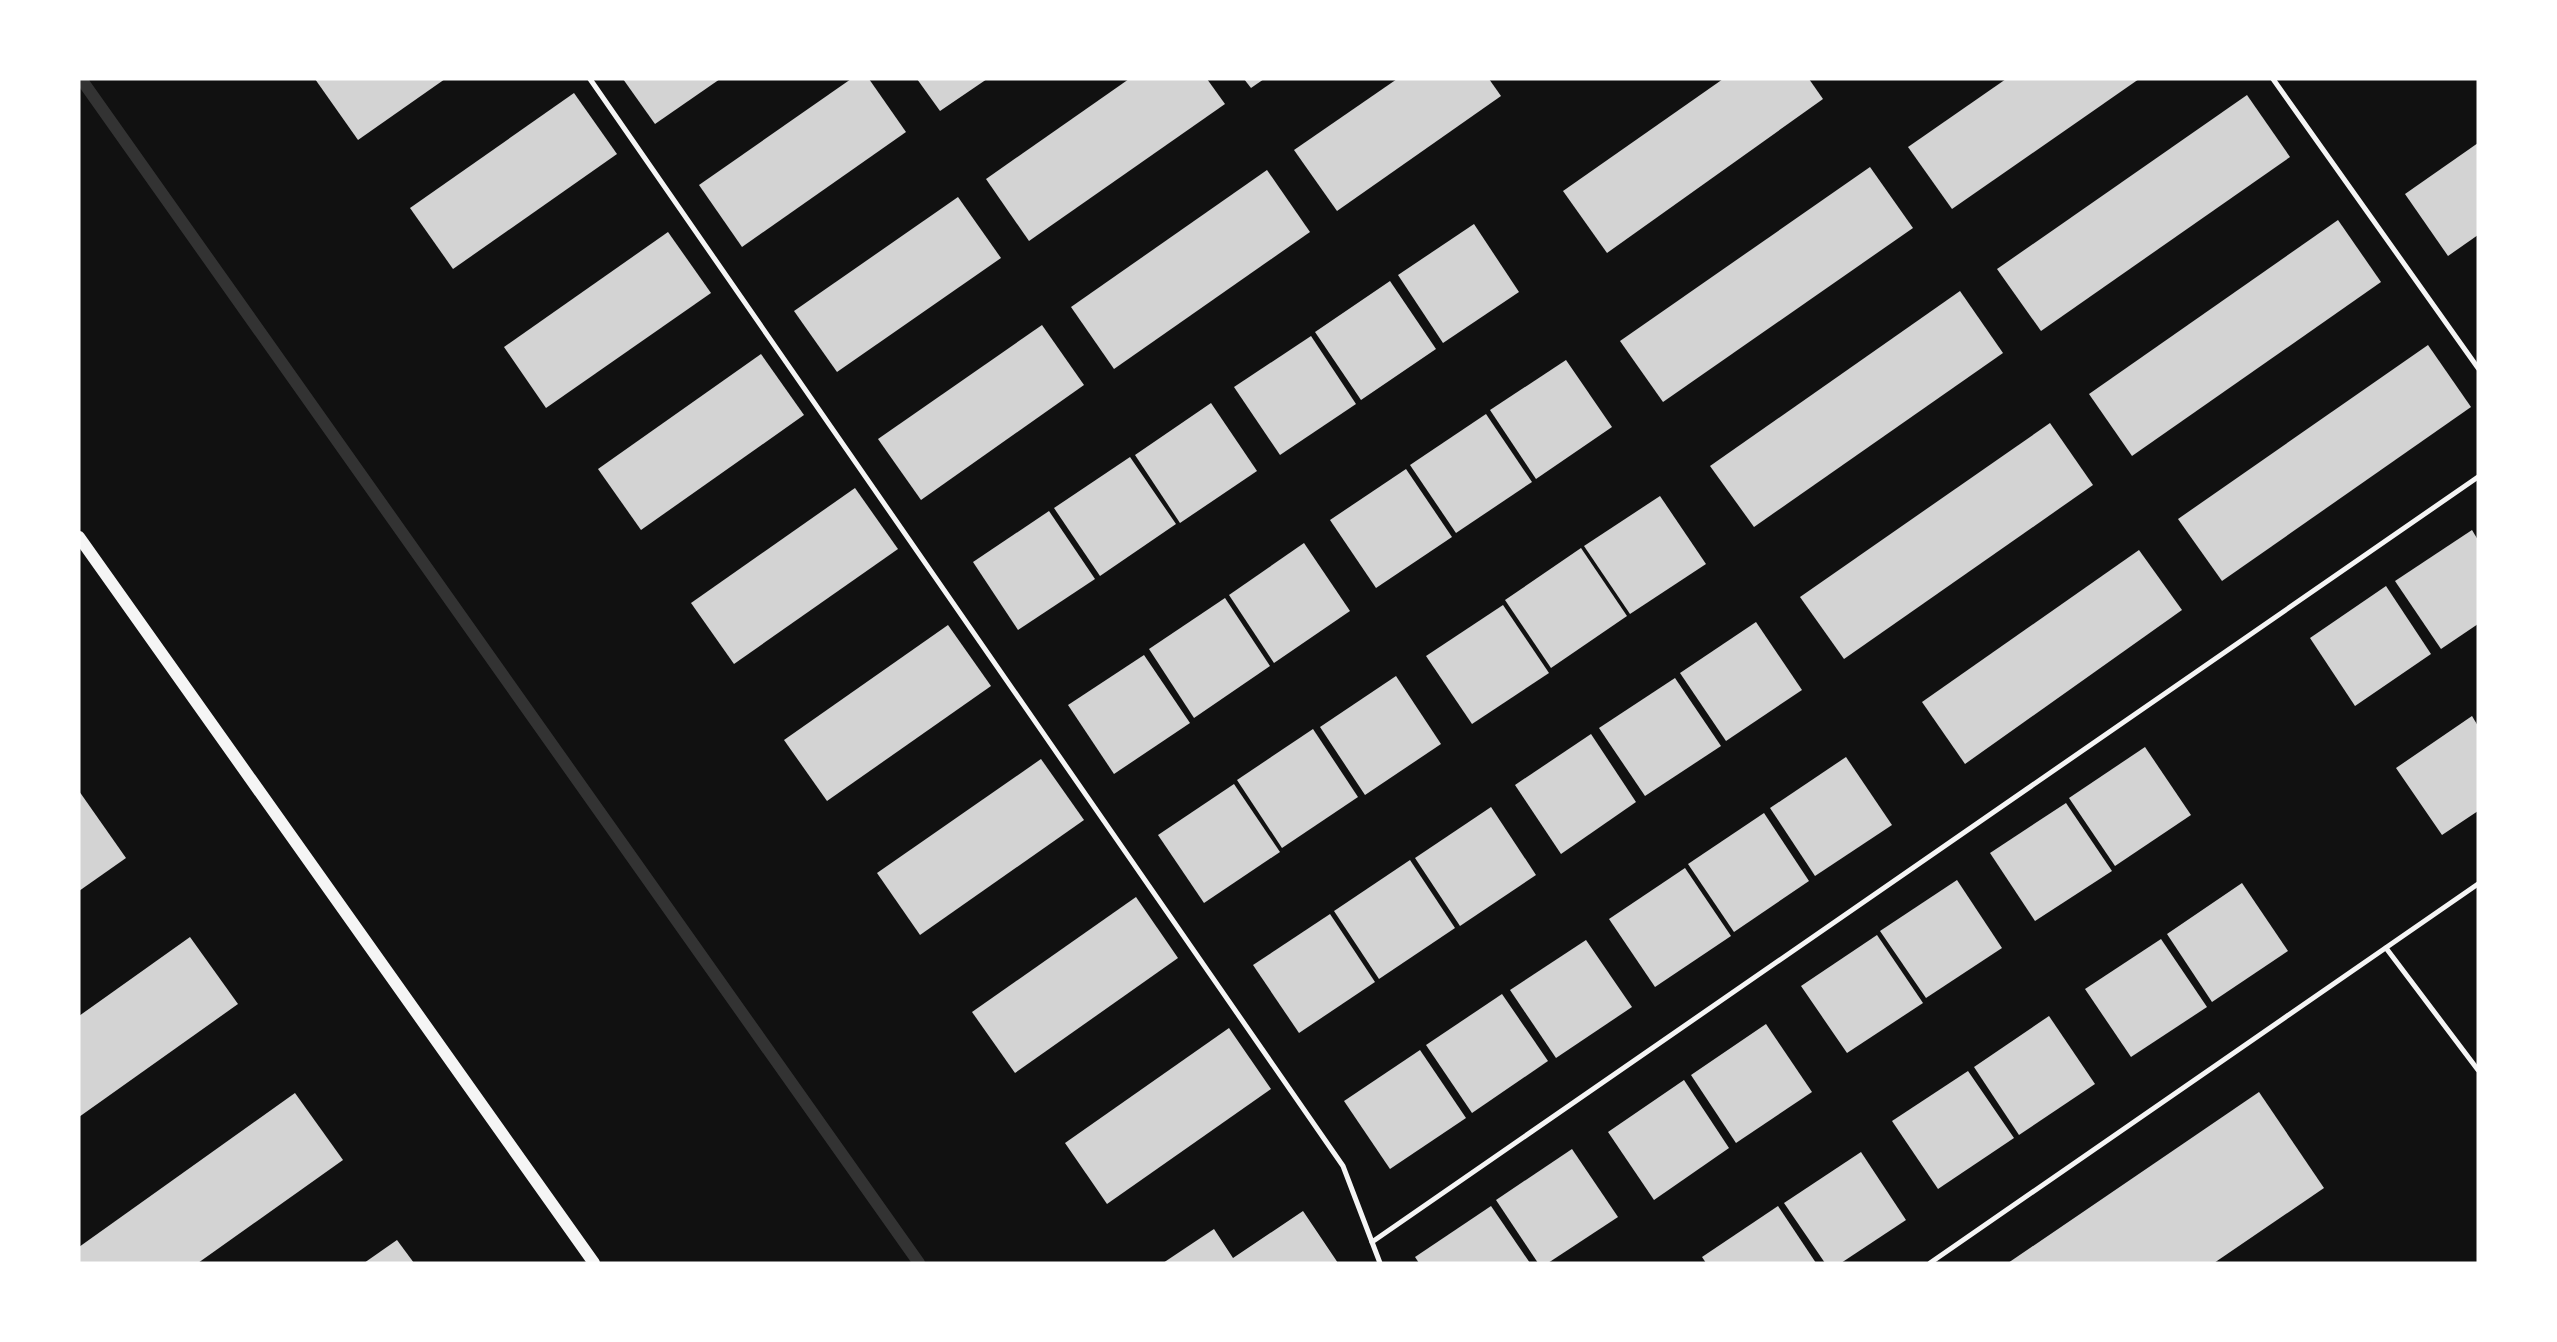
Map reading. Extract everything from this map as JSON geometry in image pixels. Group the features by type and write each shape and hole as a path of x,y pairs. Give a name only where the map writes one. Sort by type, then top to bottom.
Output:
{"street":[{"path":"79,537 594,1263"}],"lane":[{"path":"590,79 1343,1166 1380,1263"},
{"path":"2273,79 2478,368"},
{"path":"1372,1241 2478,477"},
{"path":"1930,1263 2478,884"},
{"path":"2386,948 2478,1070"}],"building":[{"path":"315,79 445,79 358,140"},
{"path":"623,79 720,79 655,124"},
{"path":"851,79 869,79 906,132 742,247 699,185"},
{"path":"917,79 987,79 940,111"},
{"path":"1129,79 1207,79 1225,104 1029,241 986,179"},
{"path":"1244,79 1264,79 1251,88"},
{"path":"1397,79 1489,79 1501,96 1337,211 1294,150"},
{"path":"1723,79 1809,79 1823,99 1607,253 1563,191"},
{"path":"2006,79 2139,79 1952,209 1908,147"},
{"path":"574,93 617,154 453,269 410,208"},
{"path":"2247,95 2290,157 2041,331 1997,269"},
{"path":"2478,143 2478,235 2448,256 2405,194"},
{"path":"1870,167 1913,228 1663,402 1620,341"},
{"path":"1267,170 1310,232 1114,369 1071,307"},
{"path":"958,197 1001,258 837,372 794,311"},
{"path":"2338,220 2381,282 2132,456 2089,394"},
{"path":"1474,224 1519,292 1443,343 1398,275"},
{"path":"668,232 711,293 546,408 504,347"},
{"path":"1390,281 1436,349 1361,400 1315,332"},
{"path":"1960,291 2003,353 1754,527 1710,466"},
{"path":"1042,325 1084,385 921,500 878,439"},
{"path":"1311,336 1356,404 1280,455 1234,387"},
{"path":"2428,345 2471,407 2222,581 2178,519"},
{"path":"761,354 804,415 641,530 598,469"},
{"path":"1566,360 1612,427 1536,479 1490,410"},
{"path":"1211,403 1257,471 1180,523 1135,455"},
{"path":"1486,414 1532,482 1456,533 1410,465"},
{"path":"2050,423 2093,485 1844,659 1800,597"},
{"path":"1130,457 1176,524 1100,576 1054,508"},
{"path":"1406,469 1452,537 1376,588 1330,520"},
{"path":"855,488 898,549 734,664 691,603"},
{"path":"1660,496 1706,564 1630,614 1584,546"},
{"path":"1049,511 1095,579 1018,630 973,562"},
{"path":"2472,530 2478,540 2478,624 2441,649 2395,581"},
{"path":"1304,543 1350,611 1274,663 1229,595"},
{"path":"1581,548 1627,616 1551,668 1505,600"},
{"path":"2139,550 2182,610 1965,764 1922,702"},
{"path":"2386,586 2431,654 2355,706 2310,638"},
{"path":"1225,598 1270,666 1194,718 1149,649"},
{"path":"1503,605 1549,673 1472,724 1426,656"},
{"path":"1756,622 1802,690 1726,741 1680,673"},
{"path":"948,625 991,686 827,801 784,740"},
{"path":"1144,655 1190,723 1114,774 1068,705"},
{"path":"1396,676 1441,744 1365,795 1320,727"},
{"path":"1675,678 1721,746 1645,796 1599,728"},
{"path":"2472,716 2478,726 2478,811 2442,835 2396,768"},
{"path":"1313,729 1358,797 1282,848 1237,780"},
{"path":"1591,734 1636,802 1561,854 1515,785"},
{"path":"2145,747 2191,815 2115,866 2069,798"},
{"path":"1846,757 1892,825 1815,876 1770,808"},
{"path":"1041,759 1084,820 920,935 877,873"},
{"path":"1234,784 1280,852 1204,903 1158,835"},
{"path":"79,791 126,858 79,891"},
{"path":"2066,803 2112,871 2035,921 1990,853"},
{"path":"1491,807 1536,875 1460,926 1415,858"},
{"path":"1764,813 1809,881 1734,932 1688,864"},
{"path":"1410,860 1455,928 1379,979 1334,911"},
{"path":"1685,868 1731,936 1655,987 1609,919"},
{"path":"1957,880 2002,948 1926,998 1880,931"},
{"path":"2242,883 2288,951 2212,1002 2167,934"},
{"path":"1136,897 1178,958 1015,1073 972,1012"},
{"path":"1330,914 1375,982 1299,1033 1253,965"},
{"path":"1877,935 1923,1003 1847,1053 1801,986"},
{"path":"190,937 238,1004 79,1117 79,1016"},
{"path":"2161,939 2207,1007 2131,1057 2085,989"},
{"path":"1586,940 1632,1007 1556,1058 1510,990"},
{"path":"1502,994 1548,1061 1472,1113 1426,1045"},
{"path":"2049,1016 2095,1084 2019,1135 1974,1067"},
{"path":"1766,1024 1812,1092 1736,1143 1691,1075"},
{"path":"1229,1028 1271,1089 1107,1204 1065,1143"},
{"path":"1420,1050 1466,1118 1390,1169 1344,1101"},
{"path":"1968,1071 2014,1138 1938,1189 1892,1121"},
{"path":"1684,1080 1729,1148 1654,1200 1608,1132"},
{"path":"2259,1092 2324,1188 2214,1263 2008,1263"},
{"path":"295,1093 343,1160 198,1263 79,1263 79,1247"},
{"path":"1572,1149 1618,1217 1548,1263 1538,1263 1496,1200"},
{"path":"1861,1152 1906,1220 1841,1263 1825,1263 1784,1203"},
{"path":"1491,1206 1530,1263 1419,1263 1415,1257"},
{"path":"1778,1206 1816,1263 1706,1263 1702,1257"},
{"path":"1303,1211 1338,1263 1163,1263 1214,1229 1233,1258"},
{"path":"397,1240 414,1263 364,1263"}],"waterway":[{"path":"81,79 919,1263"}]}
